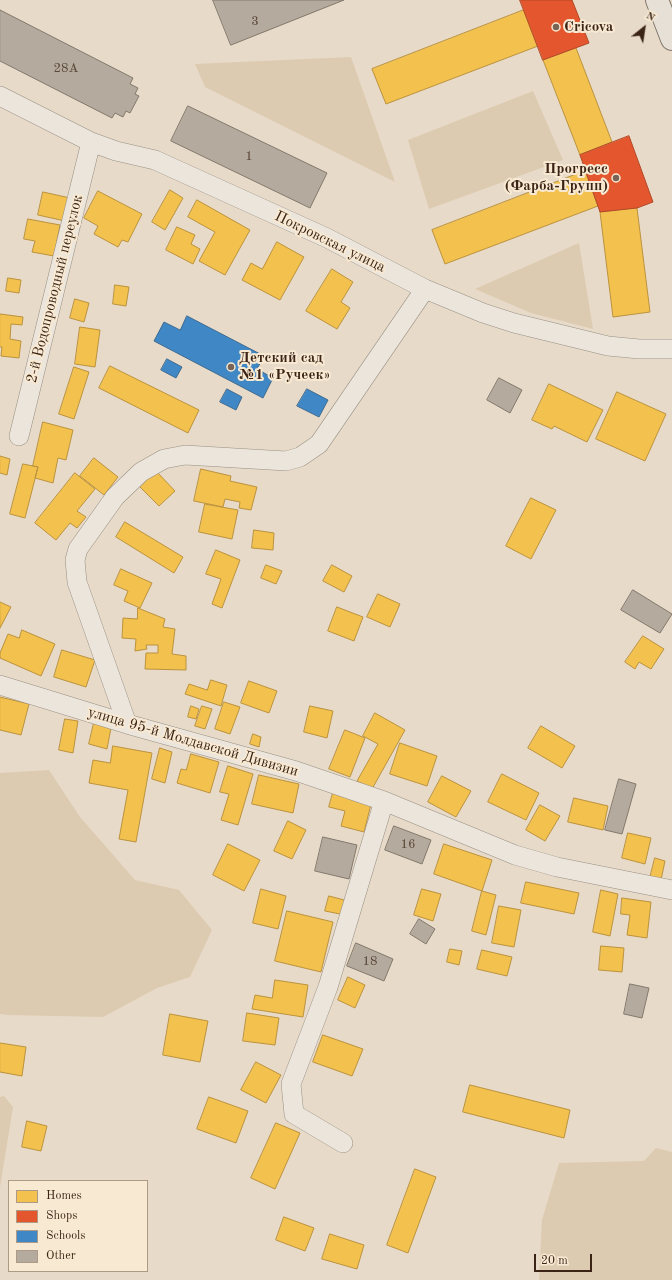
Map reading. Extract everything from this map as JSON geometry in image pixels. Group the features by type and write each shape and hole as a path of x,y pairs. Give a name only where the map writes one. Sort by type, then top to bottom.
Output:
{"main road":[{"path":"657,0 672,38"}],"street":[{"name":"Покровская улица","path":"0,96 91,142 116,151 155,160 326,238 425,289 483,313 514,323 608,346 672,349"},
{"name":"2-й Водопроводный переулок","path":"19,436 91,142"},
{"path":"127,724 77,582 75,560 78,549 115,497 141,472 164,459 184,455 286,461 300,457 319,444 425,289"},
{"name":"улица 95-й Молдавской Дивизии","path":"0,685 127,724 296,771 384,802 515,855 557,867 672,890"},
{"path":"343,1143 294,1114 292,1084 328,987 384,802"}],"shaded area":[{"path":"351,57 395,182 205,87 195,64"},
{"path":"533,91 563,160 429,209 408,140"},
{"path":"579,243 593,329 531,313 475,289"},
{"path":"49,770 80,817 135,880 179,890 212,930 190,977 157,988 103,1017 0,1014 0,773"},
{"path":"4,1096 13,1107 0,1187 0,1097"},
{"path":"656,1148 672,1152 672,1280 539,1280 542,1220 559,1163 644,1161"}],"building: Homes":[{"path":"524,10 538,46 386,104 372,69"},
{"path":"576,48 612,142 580,155 543,60"},
{"path":"585,171 598,206 445,264 432,230"},
{"path":"170,190 183,198 165,230 152,222"},
{"path":"98,191 142,214 128,242 122,240 118,247 94,234 98,226 84,218"},
{"path":"43,192 70,198 65,221 38,215"},
{"path":"197,200 250,230 225,275 199,261 215,232 188,217"},
{"path":"637,208 650,312 613,317 600,212"},
{"path":"28,219 60,225 54,256 32,252 35,241 24,239"},
{"path":"177,227 195,235 191,244 200,249 193,264 166,250"},
{"path":"277,242 304,257 280,300 242,280 251,263 262,269"},
{"path":"332,269 353,282 341,302 350,308 337,329 306,311"},
{"path":"8,278 21,280 19,293 6,291"},
{"path":"115,285 129,287 126,306 113,304"},
{"path":"75,299 89,303 84,322 70,318"},
{"path":"0,314 23,317 22,325 11,324 10,339 21,341 19,358 1,356 2,347 0,347"},
{"path":"80,327 100,330 95,367 75,364"},
{"path":"110,366 199,410 188,433 99,388"},
{"path":"74,367 89,372 74,419 59,414"},
{"path":"549,384 603,410 587,442 554,426 552,429 532,420"},
{"path":"617,392 666,414 645,461 596,439"},
{"path":"43,422 73,430 66,460 58,458 53,483 35,478 38,467 33,466"},
{"path":"0,456 10,459 7,475 0,473"},
{"path":"94,458 118,477 104,495 80,476"},
{"path":"23,464 38,467 25,518 10,514"},
{"path":"201,469 231,476 230,481 257,487 251,510 239,508 240,502 225,499 223,507 194,501"},
{"path":"156,471 175,491 159,506 140,487"},
{"path":"75,473 95,489 77,511 86,517 77,528 70,523 56,540 35,523"},
{"path":"531,498 556,510 531,559 506,546"},
{"path":"205,504 238,510 232,539 199,532"},
{"path":"125,522 183,557 174,573 116,537"},
{"path":"254,530 274,533 273,550 252,548"},
{"path":"216,550 240,560 222,608 212,604 221,579 206,574"},
{"path":"266,565 282,571 276,584 261,578"},
{"path":"332,565 352,576 344,592 323,581"},
{"path":"121,569 152,583 140,608 124,601 128,591 114,585"},
{"path":"378,594 400,604 390,627 367,617"},
{"path":"0,602 11,607 0,628"},
{"path":"337,607 363,617 354,641 328,631"},
{"path":"138,608 165,619 163,627 175,629 172,654 186,656 186,670 145,669 146,653 158,653 158,645 146,645 147,649 135,651 136,639 122,638 123,618 137,619"},
{"path":"22,630 55,644 41,676 0,658 0,653 8,634 19,638"},
{"path":"643,636 664,649 651,669 639,662 635,669 625,662"},
{"path":"62,650 95,660 86,687 54,677"},
{"path":"211,680 227,685 221,706 185,694 189,684 207,690"},
{"path":"249,681 277,691 269,713 241,703"},
{"path":"0,697 29,704 21,735 0,730"},
{"path":"224,702 240,707 230,734 215,729"},
{"path":"191,706 199,709 196,719 188,717"},
{"path":"202,706 212,709 205,729 195,726"},
{"path":"310,706 333,711 327,738 304,732"},
{"path":"375,713 405,730 372,789 357,781 378,744 363,736"},
{"path":"65,719 78,721 73,753 59,750"},
{"path":"94,723 111,728 107,749 89,744"},
{"path":"541,726 575,746 562,768 528,748"},
{"path":"345,730 365,738 350,777 329,769"},
{"path":"253,734 261,737 259,747 250,744"},
{"path":"400,743 437,756 427,786 390,774"},
{"path":"113,746 152,753 136,842 119,839 128,790 89,783 93,760 110,763"},
{"path":"160,748 172,752 165,783 152,779"},
{"path":"191,754 219,762 210,793 177,783 181,769 186,770"},
{"path":"228,766 253,774 238,825 221,820 229,794 220,792"},
{"path":"502,774 539,793 526,820 488,802"},
{"path":"259,775 299,784 293,813 252,804"},
{"path":"442,776 471,791 456,817 428,802"},
{"path":"333,793 371,804 364,832 341,826 345,811 329,807"},
{"path":"574,798 608,806 603,830 568,822"},
{"path":"540,805 560,816 545,841 526,830"},
{"path":"288,821 306,830 292,859 274,851"},
{"path":"628,833 651,838 645,864 622,858"},
{"path":"228,844 260,860 244,891 213,875"},
{"path":"444,844 492,860 482,891 434,874"},
{"path":"655,858 665,861 661,880 650,878"},
{"path":"526,882 579,893 574,914 521,903"},
{"path":"261,889 286,896 278,929 253,923"},
{"path":"422,889 441,894 433,921 414,915"},
{"path":"601,890 618,894 610,936 593,932"},
{"path":"482,891 496,895 486,935 472,931"},
{"path":"329,896 348,901 345,915 325,911"},
{"path":"622,898 651,902 647,938 627,935 630,915 621,914"},
{"path":"499,906 521,910 514,947 492,943"},
{"path":"287,911 333,922 321,972 275,961"},
{"path":"601,946 624,948 622,972 599,970"},
{"path":"450,949 462,951 459,965 447,962"},
{"path":"482,950 512,957 507,976 477,969"},
{"path":"348,977 365,985 355,1008 338,1000"},
{"path":"275,980 308,985 303,1017 252,1009 255,995 272,998"},
{"path":"247,1013 279,1018 275,1045 243,1041"},
{"path":"170,1014 208,1021 200,1062 163,1055"},
{"path":"323,1035 363,1049 352,1076 313,1062"},
{"path":"0,1043 26,1047 22,1076 0,1072"},
{"path":"256,1062 281,1075 266,1103 241,1090"},
{"path":"470,1085 570,1110 564,1138 463,1112"},
{"path":"209,1097 248,1111 236,1143 197,1129"},
{"path":"27,1121 47,1126 41,1151 22,1147"},
{"path":"276,1123 300,1133 275,1189 251,1178"},
{"path":"415,1169 436,1177 408,1253 387,1245"},
{"path":"284,1217 314,1228 305,1251 276,1240"},
{"path":"330,1234 364,1245 357,1269 322,1259"}],"building: Shops":[{"name":"Cricova","path":"520,0 572,0 589,43 543,60"},
{"name":"Прогресс (Фарба-Групп)","path":"629,136 653,202 637,208 600,212 580,155"}],"building: Schools":[{"path":"187,316 264,356 257,369 273,378 263,398 154,341 164,322 180,330"},
{"path":"167,359 182,367 176,378 161,370"},
{"path":"227,389 242,397 236,410 220,402"},
{"path":"307,389 328,400 319,417 297,406"}],"building: Other":[{"path":"213,0 344,0 231,45"},
{"path":"0,10 133,78 130,84 138,88 135,94 139,96 130,113 126,111 123,117 115,113 112,118 0,61"},
{"path":"188,106 327,173 310,208 171,141"},
{"path":"499,378 522,390 510,413 487,400"},
{"path":"633,590 672,614 660,633 621,610"},
{"path":"619,779 636,784 622,834 605,830"},
{"path":"394,826 431,840 422,864 385,850"},
{"path":"323,837 357,845 349,879 315,871"},
{"path":"419,919 435,929 426,944 410,934"},
{"path":"356,943 393,959 384,981 347,966"},
{"path":"630,984 649,988 642,1018 624,1014"}],"place":[{"name":"Cricova","path":"556,27"},
{"name":"Прогресс (Фарба-Групп)","path":"616,178"},
{"name":"Детский сад №1 «Ручеек»","path":"231,367"}]}
